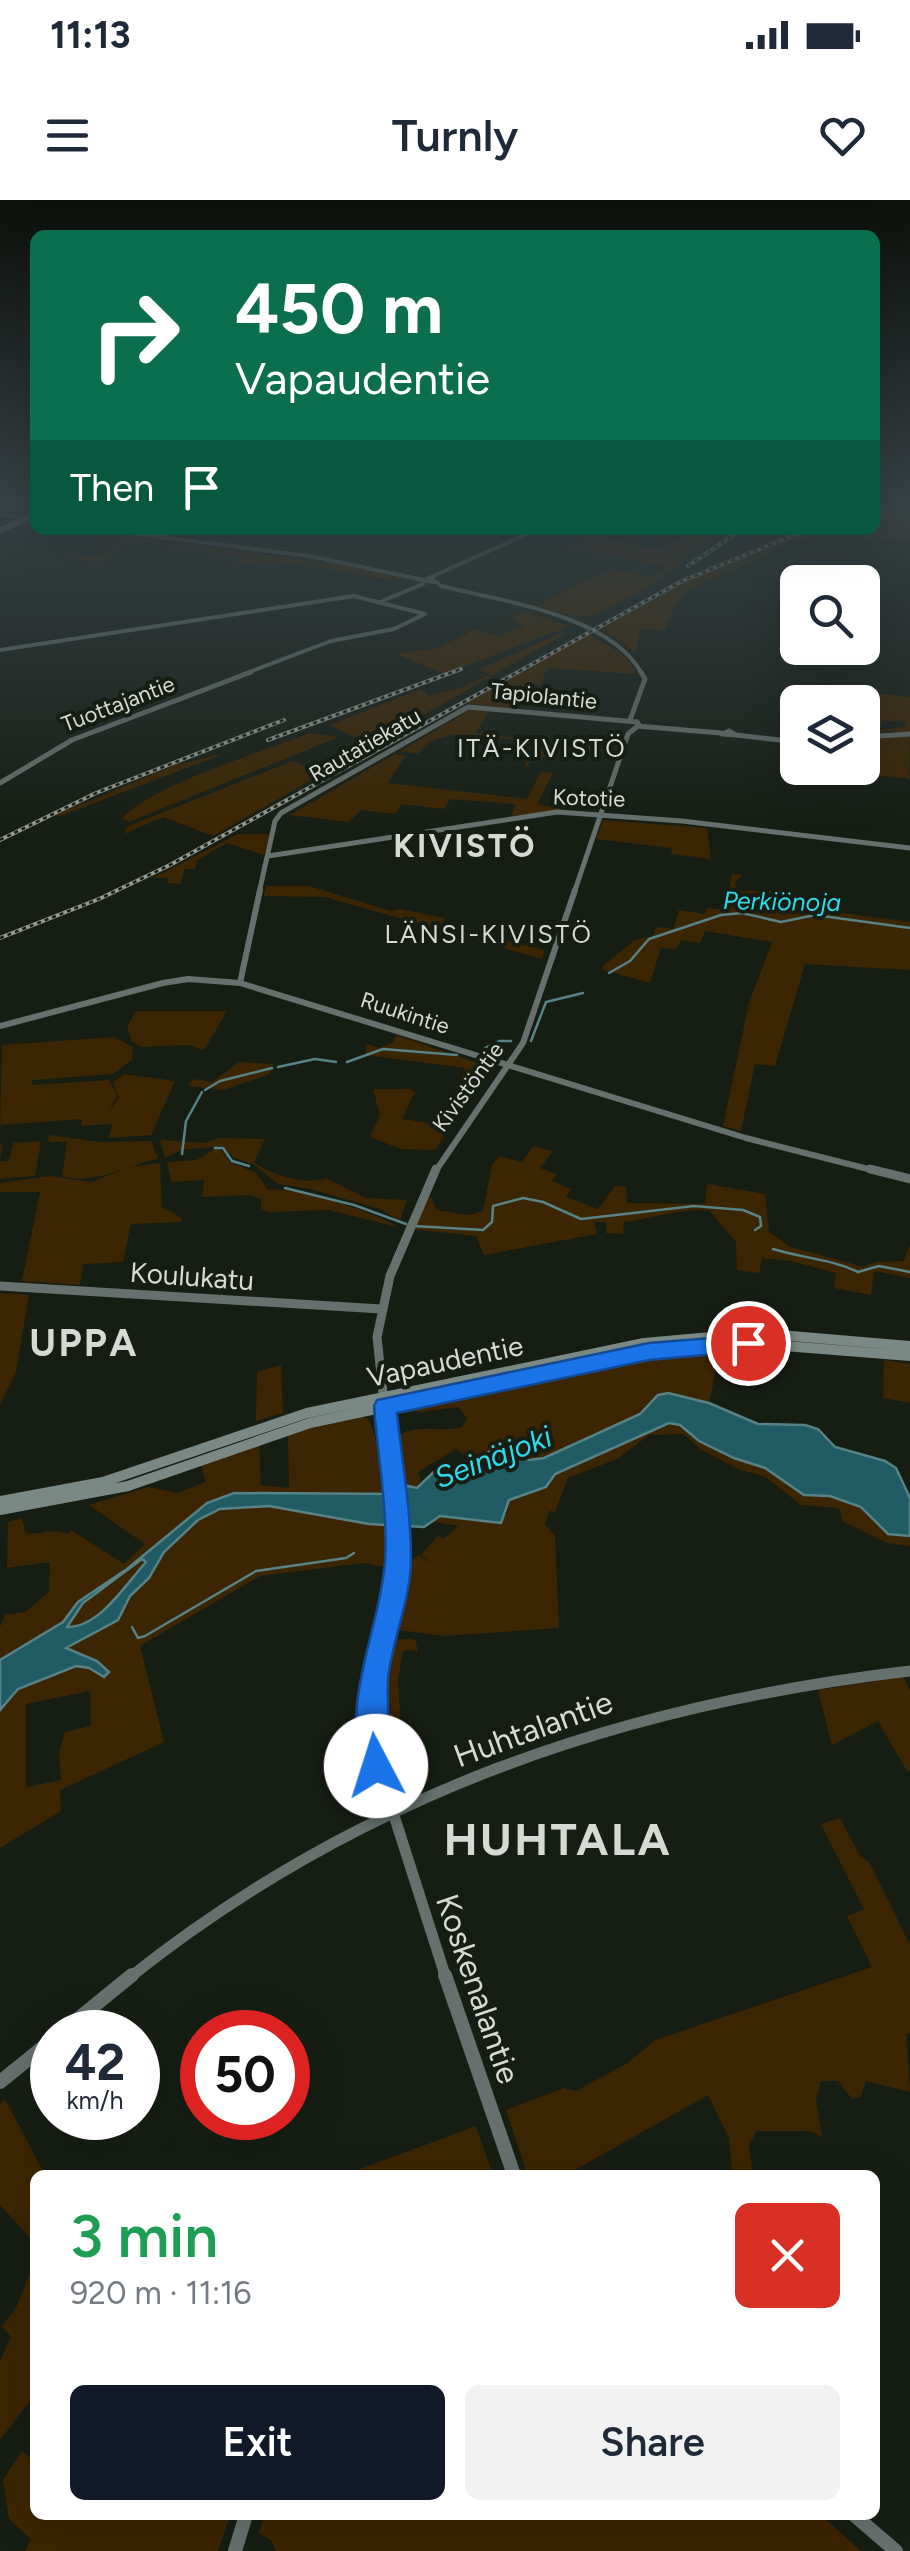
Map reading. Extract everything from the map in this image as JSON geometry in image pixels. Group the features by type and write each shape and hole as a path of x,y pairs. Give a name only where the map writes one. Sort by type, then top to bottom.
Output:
{"main road":[{"name":"Vapaudentie","path":"0,1510 114,1490 275,1432 384,1402 644,1342 771,1334 910,1346"},
{"name":"Vapaudentie","path":"0,1500 103,1482 307,1413 649,1351 699,1345 776,1344 910,1356"}],"street":[{"path":"0,650 255,611"},
{"path":"415,611 426,614"},
{"name":"Kivistöntie","path":"384,1402 377,1354 380,1309 408,1229 442,1156 527,1033 644,687 644,673 635,657 607,636 531,611"},
{"name":"Tuottajantie","path":"0,783 66,742 331,641 394,629 426,614"},
{"name":"Tapiolantie","path":"472,706 728,731 780,740"},
{"name":"Rautatiekatu","path":"277,817 472,706"},
{"path":"880,736 910,734"},
{"name":"Kototie","path":"268,856 541,814 682,821 910,848"},
{"path":"240,983 277,817"},
{"name":"Ruukintie","path":"0,1026 174,981 240,983 764,1143 910,1179"},
{"name":"Koulukatu","path":"0,1286 380,1309"},
{"name":"Koskenalantie","path":"384,1402 394,1484 397,1580 375,1676 374,1754 390,1813 512,2170"},
{"name":"Huhtalantie","path":"91,2010 230,1903 285,1867 390,1813 525,1757 620,1725 758,1692 910,1671"},
{"path":"0,2082 30,2058"},
{"path":"235,2551 244,2520"},
{"path":"860,2520 896,2551"}],"shaded area":[{"path":"552,611 603,611 595,615 577,617"},
{"path":"631,611 673,611 664,631 641,629 635,652 600,628"},
{"path":"525,612 570,626 445,674 396,654 438,648 476,629 498,636 524,626 510,617"},
{"path":"565,634 376,742 367,743 330,725 421,689 428,696 461,688 491,674 478,670"},
{"path":"588,634 625,656 637,674 548,668 540,684 525,683 511,709 467,703"},
{"path":"880,694 910,697 910,732 880,731 905,727 905,722 882,720 881,728"},
{"path":"474,708 489,710 476,733 615,750 613,753 554,747 548,757 533,756 527,767 524,766 535,743 489,736 456,735 428,744 418,754 400,751"},
{"path":"309,733 339,737 129,822 122,818 184,781"},
{"path":"910,735 909,779 880,776 880,737"},
{"path":"226,753 60,816 56,815 175,765"},
{"path":"395,754 405,756 388,783 527,799 541,772 553,773 537,804 566,810 511,816 516,804 450,799 444,809 402,804 395,814 361,810 349,822 290,815"},
{"path":"293,761 322,774 213,836 163,817 124,834 128,826"},
{"path":"603,820 707,828 711,859 671,854 672,848 596,839"},
{"path":"238,834 269,834 264,855 227,843 197,860 195,869 185,869 180,884 168,883 169,878 153,878"},
{"path":"732,874 742,875 735,883 737,891 773,891 771,901 775,904 910,922 910,970 805,964 775,1066 755,1064 741,1131 723,1126 749,1003 772,942 705,931 700,943 681,940 677,949 661,948 650,983 603,970 635,940 653,936 656,927 673,929 679,910 705,914 707,908 725,910"},
{"path":"266,886 309,886 391,911 400,909 444,918 442,926 545,950 542,959 325,897 264,896"},
{"path":"136,1011 227,1011 204,1050 188,1045 141,1047 132,1042 127,1027"},
{"path":"396,1035 492,1068 447,1133 440,1131 444,1136 436,1150 401,1149 370,1137 380,1115 373,1089 411,1089 415,1092 402,1119 442,1125 465,1068 366,1055 366,1044 380,1048 393,1042"},
{"path":"114,1037 133,1047 132,1060 113,1074 33,1080 31,1085 109,1080 117,1096 109,1112 119,1098 113,1083 123,1074 175,1081 151,1135 109,1138 112,1124 81,1126 82,1119 1,1125 0,1129 2,1045"},
{"path":"239,1062 273,1064 270,1074 224,1090 188,1086 193,1079 212,1082"},
{"path":"49,1135 100,1142 151,1141 158,1159 98,1177 62,1176 67,1142 48,1142"},
{"path":"219,1138 265,1139 254,1162 279,1175 309,1181 326,1178 366,1198 407,1200 400,1221 382,1210 311,1189 278,1184 253,1164 234,1158 222,1146 182,1150 165,1158 160,1140 205,1143"},
{"path":"41,1141 35,1176 0,1179 0,1161 9,1161 13,1143"},
{"path":"533,1146 553,1151 540,1168 557,1174 552,1181 571,1189 566,1197 598,1209 615,1186 626,1187 627,1203 705,1204 707,1184 765,1194 769,1232 791,1247 864,1267 875,1262 904,1261 910,1244 910,1278 874,1271 871,1295 834,1288 836,1273 791,1261 762,1258 759,1273 737,1270 736,1242 709,1210 624,1222 623,1234 606,1233 606,1222 594,1222 597,1234 484,1255 476,1236 411,1229 425,1196 431,1198 437,1210 468,1215 483,1211 492,1165 499,1156 522,1162"},
{"path":"220,1149 230,1162 256,1173 268,1190 297,1192 336,1202 398,1227 328,1210 267,1212 261,1208 261,1199 249,1195 202,1197 204,1180 171,1182 167,1162 197,1160"},
{"path":"160,1163 162,1207 182,1218 181,1222 131,1224 123,1262 83,1264 80,1285 22,1281 40,1192 0,1192 0,1183 48,1176 92,1182 129,1167"},
{"path":"0,1293 29,1295 16,1372 0,1405"},
{"path":"751,1348 760,1365 717,1365 709,1403 668,1393 647,1404 640,1414 537,1460 522,1458 505,1446 482,1455 471,1468 465,1455 456,1449 418,1472 421,1481 417,1489 402,1490 399,1435 414,1430 462,1427 467,1418 458,1407 421,1412 405,1410 407,1405 656,1355"},
{"path":"884,1360 910,1364 910,1403 883,1398"},
{"path":"281,1365 283,1413 256,1421 257,1372"},
{"path":"367,1418 372,1426 385,1496 249,1492 207,1503 127,1568 78,1601 63,1622 0,1660 0,1627 5,1615 25,1612 49,1592 50,1562 7,1568 8,1522 22,1518 25,1533 68,1534 71,1530 124,1564 145,1544 89,1505 148,1487 177,1493 206,1482 200,1463 259,1442 261,1485 289,1488 288,1433"},
{"path":"669,1423 680,1425 699,1441 734,1458 765,1468 804,1495 830,1496 861,1507 888,1534 910,1536 910,1546 887,1543 842,1521 836,1508 801,1505 764,1476 740,1470 700,1449 684,1434 649,1435 617,1459 568,1478 555,1512 549,1511 545,1524 555,1536 559,1628 444,1636 399,1630 405,1564 419,1555 439,1568 421,1555 438,1536 444,1539 458,1526 430,1521 440,1516 507,1515 509,1500 546,1488 555,1474"},
{"path":"243,1505 301,1510 387,1525 385,1567 364,1563 260,1576 140,1646 164,1742 60,1790 61,1811 0,1848 0,1710 18,1689 76,1666 104,1677 97,1661 66,1648 119,1620 130,1596 149,1578 164,1552 198,1520 220,1509","holes":["90,1691 91,1726 65,1732 59,1754 61,1780 26,1787 26,1704"]},
{"path":"145,1560 101,1613 77,1626 66,1627 83,1603"},
{"path":"388,1640 416,1641 418,1654 414,1650 403,1651 398,1679 402,1748 406,1749 407,1769 422,1768 424,1762 430,1779 406,1789 393,1787 387,1769 380,1733 379,1696"},
{"path":"903,1677 910,1690 910,1770 907,1771 878,1721 832,1745 818,1690"},
{"path":"840,1818 860,1856 869,1862 910,1945 910,2033 906,2034 910,2092 866,2081 861,2096 852,2099 838,2081 821,2081 816,2101 822,2137 810,2131 757,2131 749,2144 752,2170 732,2170 729,2138 708,2095 575,2170 526,2170 506,2110 564,2088 576,2091 628,2063 655,2040 872,1967 847,1916 864,1909 821,1824"},
{"path":"5,2099 42,2170 30,2170 30,2238 0,2205 0,2103"},
{"path":"476,2126 491,2170 357,2170"},
{"path":"30,2273 30,2401 0,2440 0,2361 11,2337 2,2326 15,2310"},
{"path":"22,2451 30,2458 30,2520 228,2520 218,2551 25,2551 31,2539 9,2519 3,2480"},
{"path":"263,2520 827,2520 861,2551 276,2551 272,2541 259,2533"}],"water":[{"name":"Seinäjoki","path":"668,1393 709,1403 758,1424 805,1425 818,1429 835,1447 885,1461 896,1468 910,1498 910,1536 888,1534 861,1507 830,1496 804,1495 765,1468 734,1458 699,1441 680,1425 669,1423 555,1474 546,1487 509,1500 501,1523 440,1516 424,1527 369,1524 269,1506 220,1509 198,1520 164,1552 149,1578 130,1596 118,1620 66,1648 97,1661 109,1672 104,1677 76,1666 18,1689 0,1710 0,1660 63,1622 78,1602 127,1569 207,1503 234,1493 401,1494 408,1486 417,1488 440,1466 454,1465 470,1476 475,1460 498,1448 529,1460 544,1458 640,1414 658,1395","holes":["142,1559 146,1562 101,1613 67,1627 83,1603"]}],"waterway":[{"name":"Perkiönoja","path":"609,973 630,961 649,939 721,915 742,913 781,922 815,915 910,928"},
{"name":"Perkiönoja","path":"531,1041 546,1002 583,993"},
{"name":"Perkiönoja","path":"485,1048 499,1041 511,1041"},
{"name":"Perkiönoja","path":"347,1062 383,1049 457,1055"},
{"name":"Perkiönoja","path":"278,1067 315,1059 336,1062"},
{"name":"Perkiönoja","path":"205,1090 220,1081 272,1068"},
{"name":"Perkiönoja","path":"182,1154 186,1121 202,1092"},
{"path":"215,1148 223,1148 232,1161 249,1166"},
{"path":"285,1188 354,1205 406,1224"},
{"path":"414,1226 483,1230 492,1222 493,1206 523,1198 543,1202 581,1219 694,1206 743,1210 760,1217 761,1226 755,1230"},
{"path":"773,1249 858,1272 879,1266 910,1272"},
{"path":"132,1627 138,1638 145,1636 256,1571 346,1558 354,1553"}],"railway":[{"path":"0,938 99,899 170,865 628,611"},
{"path":"268,740 461,669"},
{"path":"0,840 96,793 284,720"}],"district":[{"name":"ITÄ-KIVISTÖ","path":"542,748"},
{"name":"KIVISTÖ","path":"465,846"},
{"name":"LÄNSI-KIVISTÖ","path":"489,934"},
{"name":"UPPA","path":"84,1343"},
{"name":"HUHTALA","path":"558,1839"}],"route":[{"path":"376,1766 372,1733 375,1676 394,1596 398,1557 385,1406 649,1351 748,1343"}]}
